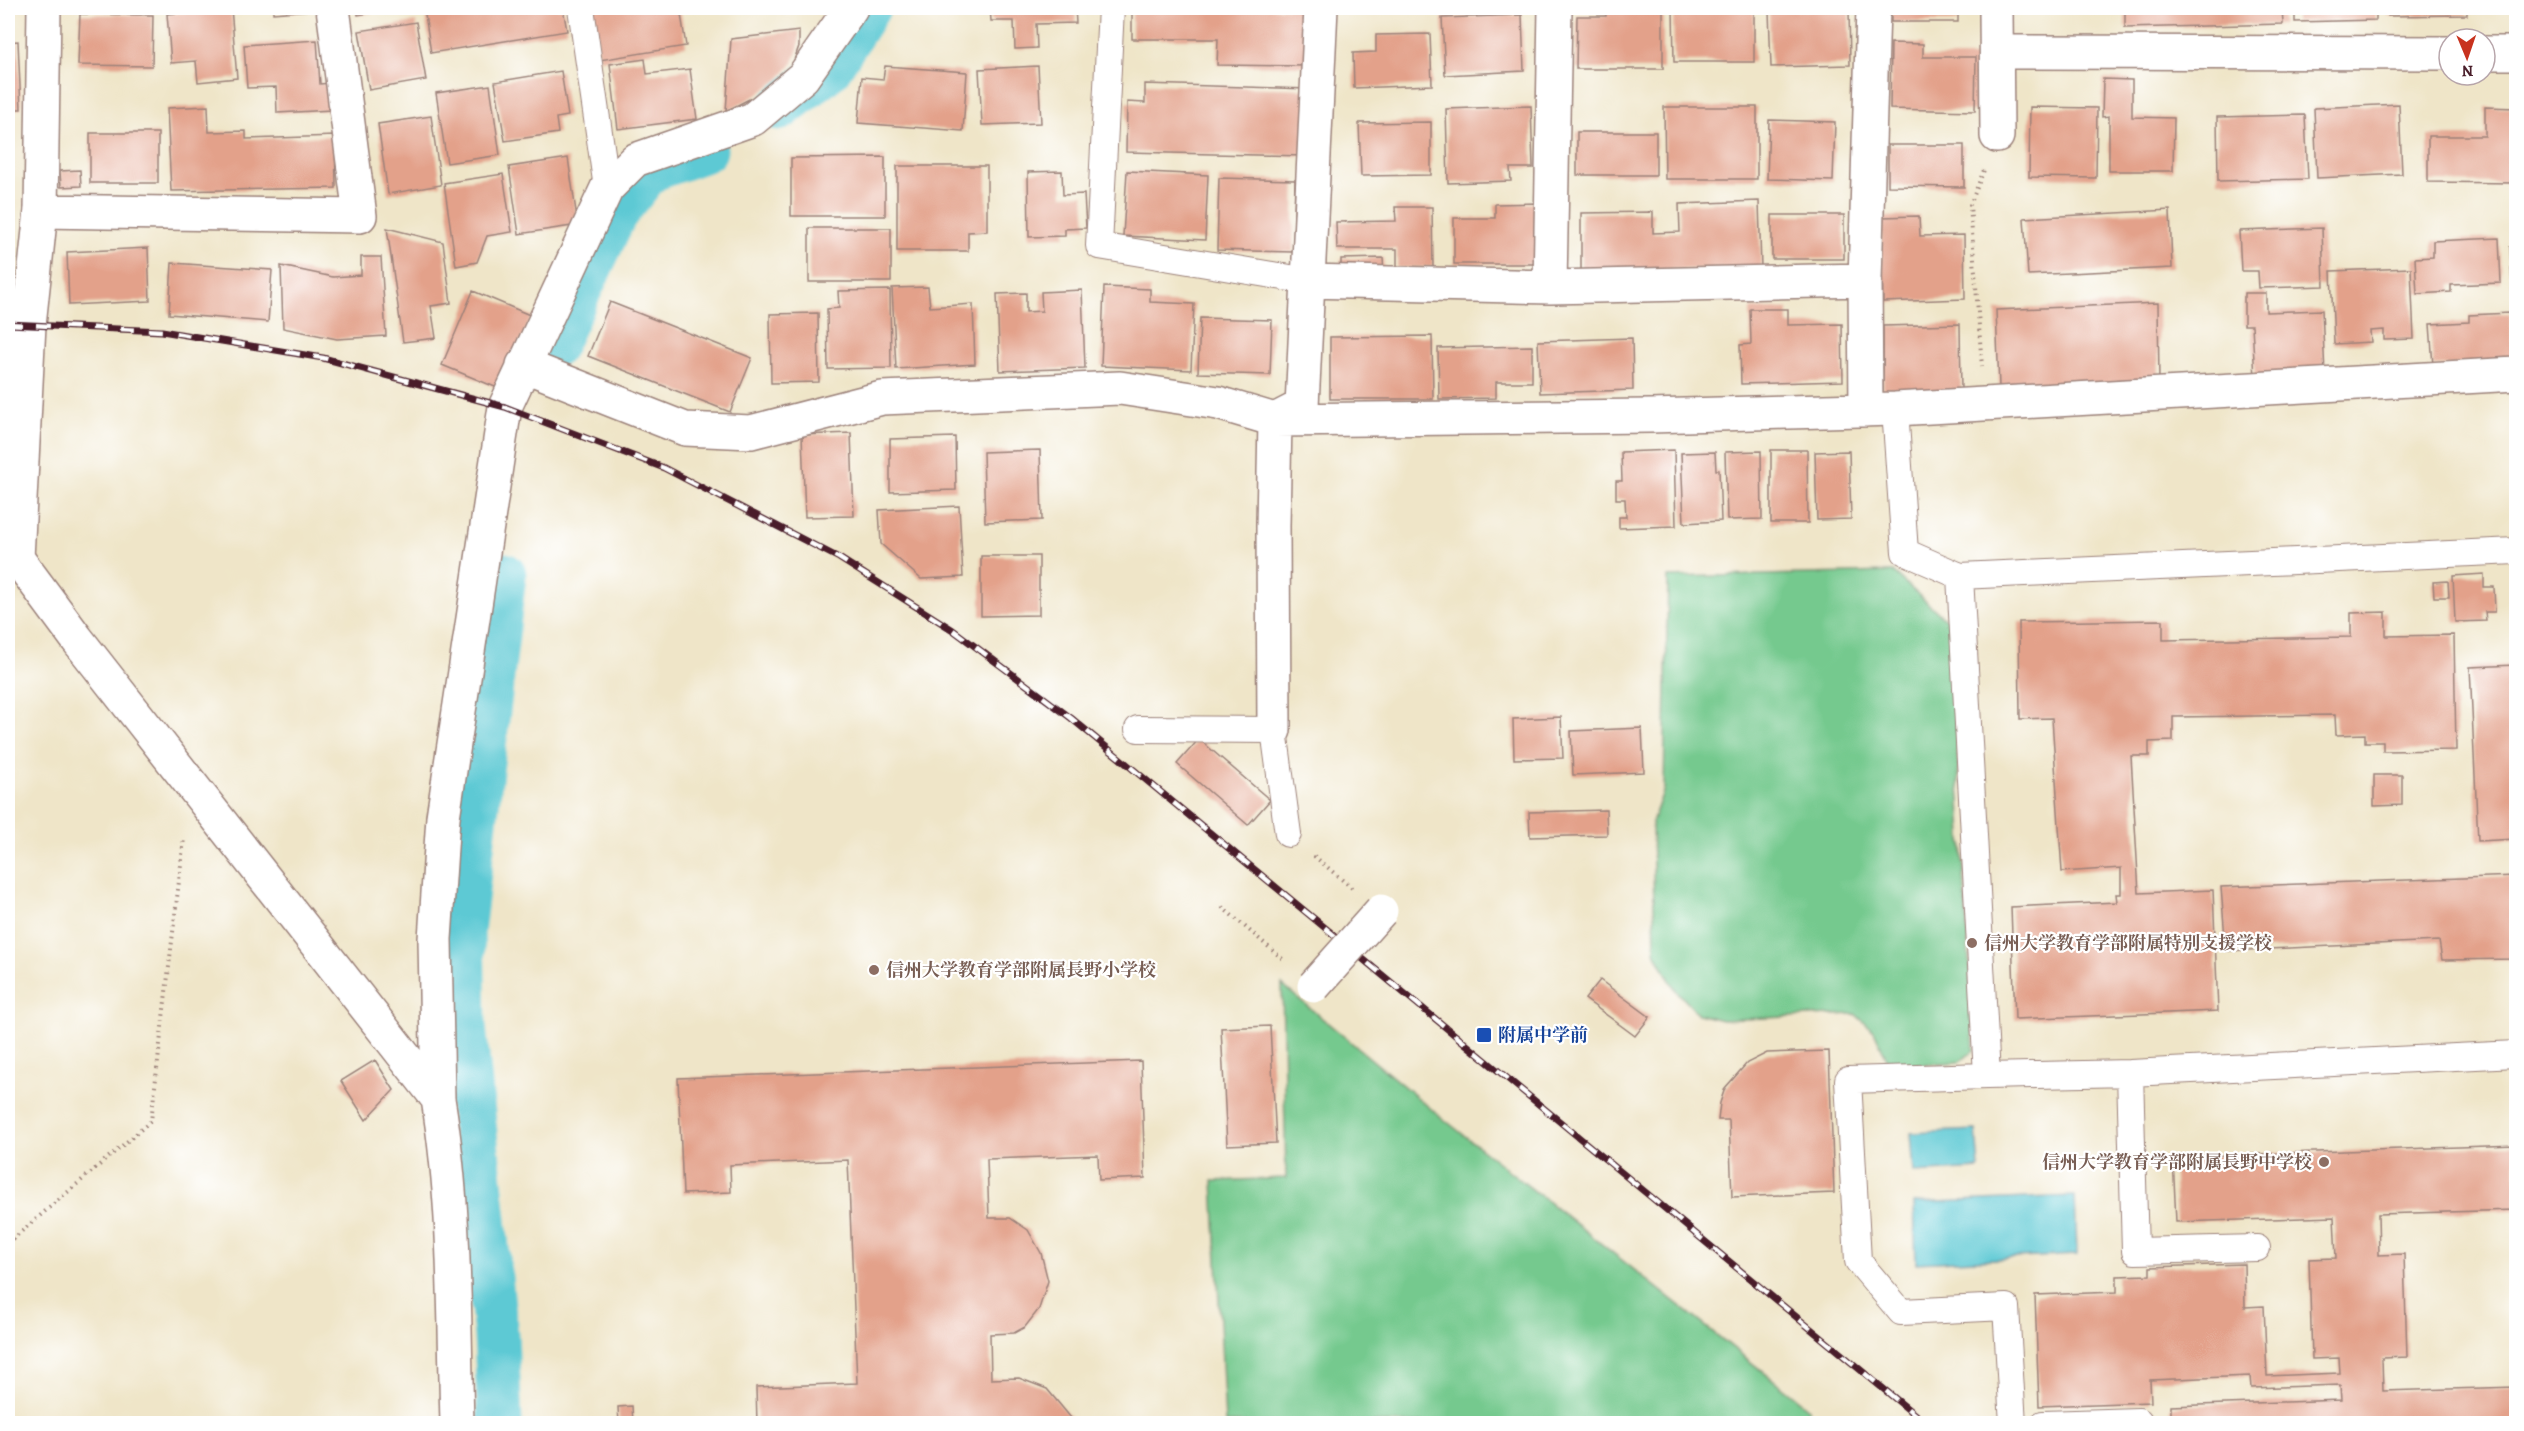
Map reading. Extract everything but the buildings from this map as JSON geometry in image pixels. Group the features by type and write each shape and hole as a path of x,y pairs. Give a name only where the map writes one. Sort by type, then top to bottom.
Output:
{"street":[{"path":"45,8 41,211 29,326 12,556 438,1099"},
{"path":"41,211 360,216 333,8"},
{"path":"457,1424 451,1237 443,1130 438,1099 435,939 443,817 505,407 607,188 635,160 753,119 803,77 851,8"},
{"path":"1275,420 1302,406 1321,8"},
{"path":"1550,287 1555,8"},
{"path":"1873,8 1864,280 1880,409"},
{"path":"1996,8 1997,136"},
{"path":"1996,52 2437,53"},
{"path":"2497,53 2517,53"},
{"path":"1308,282 1550,287 1864,280"},
{"path":"523,365 685,429 751,432 882,398 1120,388 1218,403 1275,420 1651,416 1880,409 2517,374"},
{"path":"1274,730 1275,420"},
{"path":"1314,986 1381,911"}],"lane":[{"path":"581,8 607,188"},
{"path":"1111,8 1099,246 1308,282"},
{"path":"1880,409 1905,552 1960,576 2517,551"},
{"path":"1960,576 1987,1076"},
{"path":"1138,729 1274,730 1288,834"},
{"path":"2013,1424 2006,1307 1900,1312 1858,1261 1848,1080 2130,1073 2517,1054"},
{"path":"2130,1073 2134,1251 2257,1248"},
{"path":"2043,1424 2139,1421 2139,1424"}],"path":[{"path":"1985,404 1970,205 1997,136"},
{"path":"8,1243 151,1121 190,782"},
{"path":"1288,834 1381,911"},
{"path":"1222,907 1314,986"}],"green space":[{"path":"1893,572 1950,623 1974,1050 1960,1062 1890,1066 1874,1031 1855,1014 1722,1020 1698,1014 1674,988 1655,952 1652,822 1664,789 1668,577"},
{"path":"1282,985 1441,1117 1809,1408 1809,1423 1225,1423 1213,1181 1286,1178"}],"water":[{"path":"1976,1130 1979,1169 1914,1173 1911,1133"},
{"path":"2075,1196 2077,1255 1916,1263 1914,1203"}],"waterway":[{"path":"780,108 829,69 868,8"},
{"path":"554,345 615,214 650,170 705,150"},
{"path":"500,1424 496,1335 464,1027 462,932 504,575"}],"railway":[{"path":"8,324 162,331 323,358 505,407 664,468 839,558 953,630 1071,718 1926,1424"}],"place":[{"name":"信州大学教育学部附属特別支援学校","path":"1972,943"},
{"name":"信州大学教育学部附属長野小学校","path":"874,970"},
{"name":"附属中学前","path":"1484,1035"},
{"name":"信州大学教育学部附属長野中学校","path":"2324,1162"}]}
